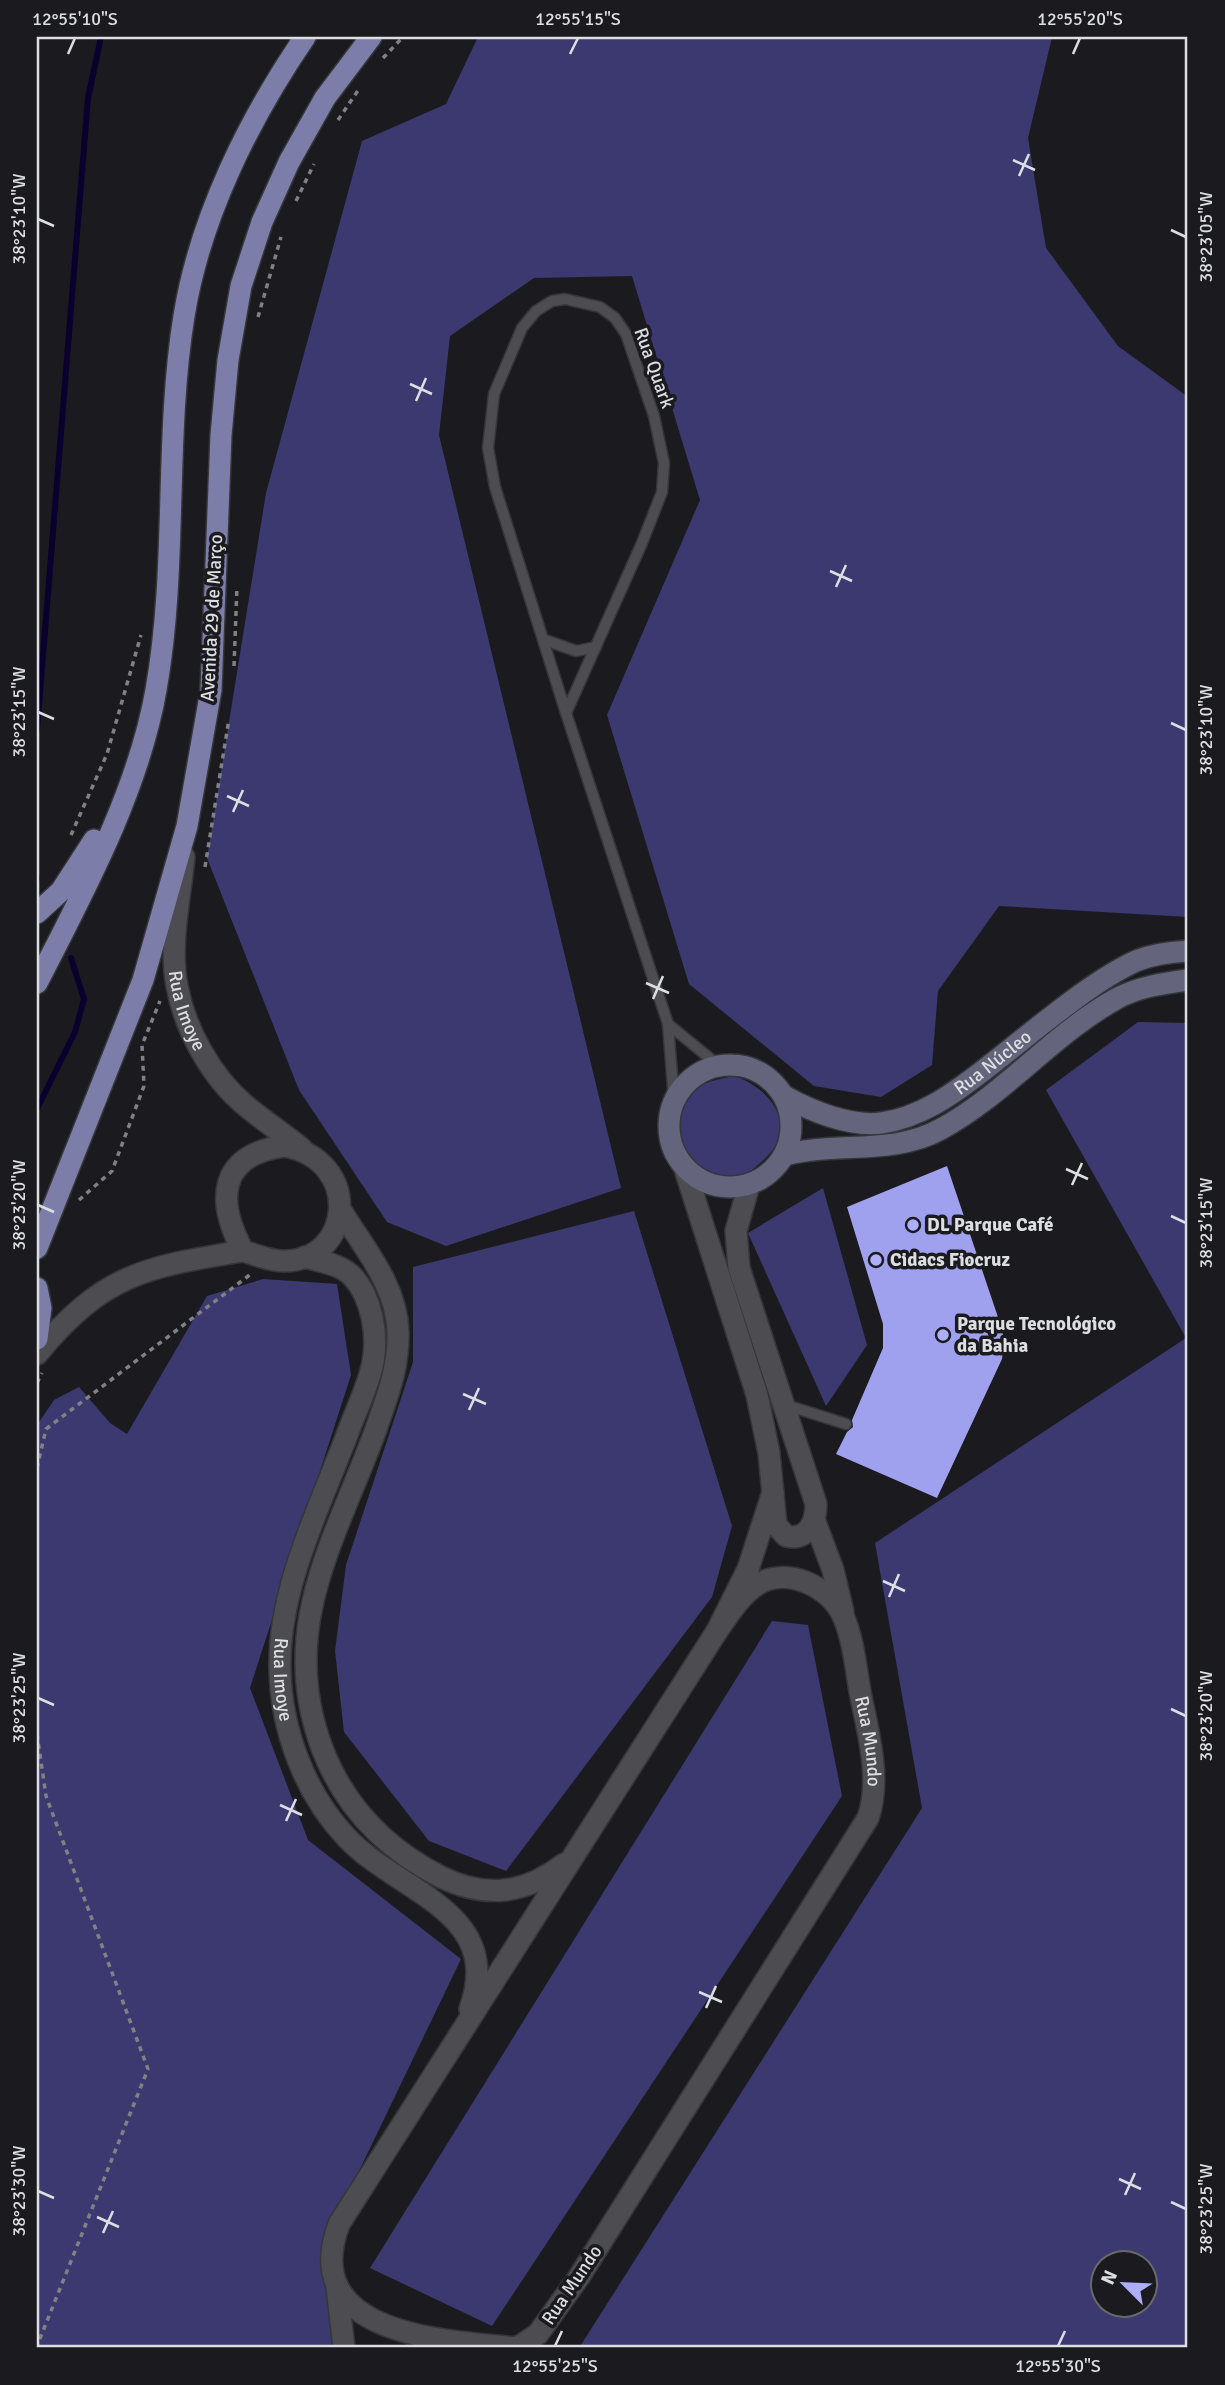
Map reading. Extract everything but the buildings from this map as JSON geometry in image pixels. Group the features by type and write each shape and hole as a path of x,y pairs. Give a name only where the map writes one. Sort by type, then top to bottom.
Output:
{"main road":[{"path":"37,983 73,913 123,798 155,694 169,594 178,377 184,316 194,271 208,225 260,109 304,37"},
{"name":"Avenida 29 de Março","path":"37,1248 143,980 187,826 211,690 221,435 228,360 241,286 262,222 289,162 325,98 371,37"},
{"path":"37,913 61,891 123,798"},
{"path":"37,1288 41,1308 37,1339"}],"street":[{"name":"Rua Imoye","path":"187,826 176,937 177,986 193,1034 218,1076 245,1106 302,1149"},
{"name":"Rua Núcleo","path":"784,1096 821,1113 852,1120 878,1124 901,1119 925,1110 962,1087 1109,976 1137,961 1161,953 1188,951"},
{"name":"Rua Núcleo","path":"785,1155 810,1148 878,1147 914,1142 967,1113 1117,998 1155,985 1188,980"},
{"path":"684,1166 697,1178 713,1185 732,1188 749,1185 765,1177 785,1155 791,1138 792,1119 784,1096 766,1075 738,1064 718,1065 692,1078 674,1101 669,1118 669,1135 684,1166 757,1395 769,1453 776,1525 786,1536 804,1534 815,1522"},
{"path":"37,1353 59,1326 92,1296 128,1277 168,1263 243,1251 269,1260 287,1262 305,1257 329,1238 340,1209 339,1190 332,1172 319,1158 302,1149 284,1146 265,1148 248,1157 235,1171 227,1188 225,1207 229,1225 243,1251"},
{"path":"749,1185 741,1207 736,1247 739,1268 786,1405 816,1504 815,1522 834,1570 844,1618"},
{"name":"Rua Imoye","path":"340,1209 384,1278 393,1298 398,1332 393,1380 320,1569 311,1602 305,1640 305,1685 320,1742 331,1771 363,1818 414,1863 451,1881 471,1890 495,1893 512,1891 534,1883 571,1858"},
{"name":"Rua Imoye","path":"305,1257 337,1266 351,1275 361,1287 371,1313 374,1343 369,1374 296,1573 283,1623 280,1670 292,1742 306,1780 345,1835 397,1879 459,1921 473,1945 477,1982 461,2034"},
{"path":"717,1631 748,1569 773,1492"},
{"name":"Rua Mundo","path":"788,1577 821,1589 844,1618 866,1722 873,1774 873,1805 868,1818 561,2306 538,2334 516,2348 415,2335 377,2324 351,2306 335,2275 333,2247 340,2224 717,1631 742,1598 768,1579 788,1577"},
{"path":"335,2275 344,2348"}],"lane":[{"name":"Rua Quark","path":"566,713 662,492 664,463 653,416 626,334 615,318 600,307 565,299 544,306 522,328 494,394 488,448 495,487 566,713 668,1024 674,1101"},
{"path":"545,640 576,651 596,647"},
{"path":"668,1024 718,1065"},
{"path":"786,1405 846,1424"}],"path":[{"path":"37,1468 46,1429 269,1260"},
{"path":"37,1734 46,1796 148,2069 37,2346"}],"shaded area":[{"path":"478,37 1052,37 1028,138 1046,248 1118,346 1188,397 1188,917 999,906 938,991 932,1065 881,1097 814,1086 689,984 607,715 700,500 632,276 534,278 450,336 439,435 621,1188 446,1246 387,1222 299,1090 207,858 266,493 362,141 446,104"},
{"path":"1138,1022 1188,1023 1188,2348 579,2348 922,1808 875,1543 1186,1338 1046,1090"},
{"path":"735,1076 754,1085 769,1099 779,1117 779,1138 774,1149 745,1176 716,1175 698,1165 684,1147 678,1125 679,1114 683,1103 695,1089 706,1083"},
{"path":"823,1188 867,1345 826,1406 748,1233"},
{"path":"634,1211 732,1526 712,1597 506,1871 429,1841 344,1732 335,1651 346,1565 413,1362 413,1267"},
{"path":"263,1279 337,1284 351,1375 250,1688 308,1840 461,1959 322,2248 341,2348 37,2348 37,1425 54,1400 79,1387 110,1423 127,1434 207,1296"},
{"path":"772,1621 808,1625 842,1796 492,2326 370,2268"}],"waterway":[{"path":"37,730 88,98 101,37"},
{"path":"37,1109 75,1032 84,999 71,958"}],"place":[{"name":"DL Parque Café","path":"913,1225"},
{"name":"Cidacs Fiocruz","path":"876,1260"},
{"name":"Parque Tecnológico da Bahia","path":"943,1335"}]}
